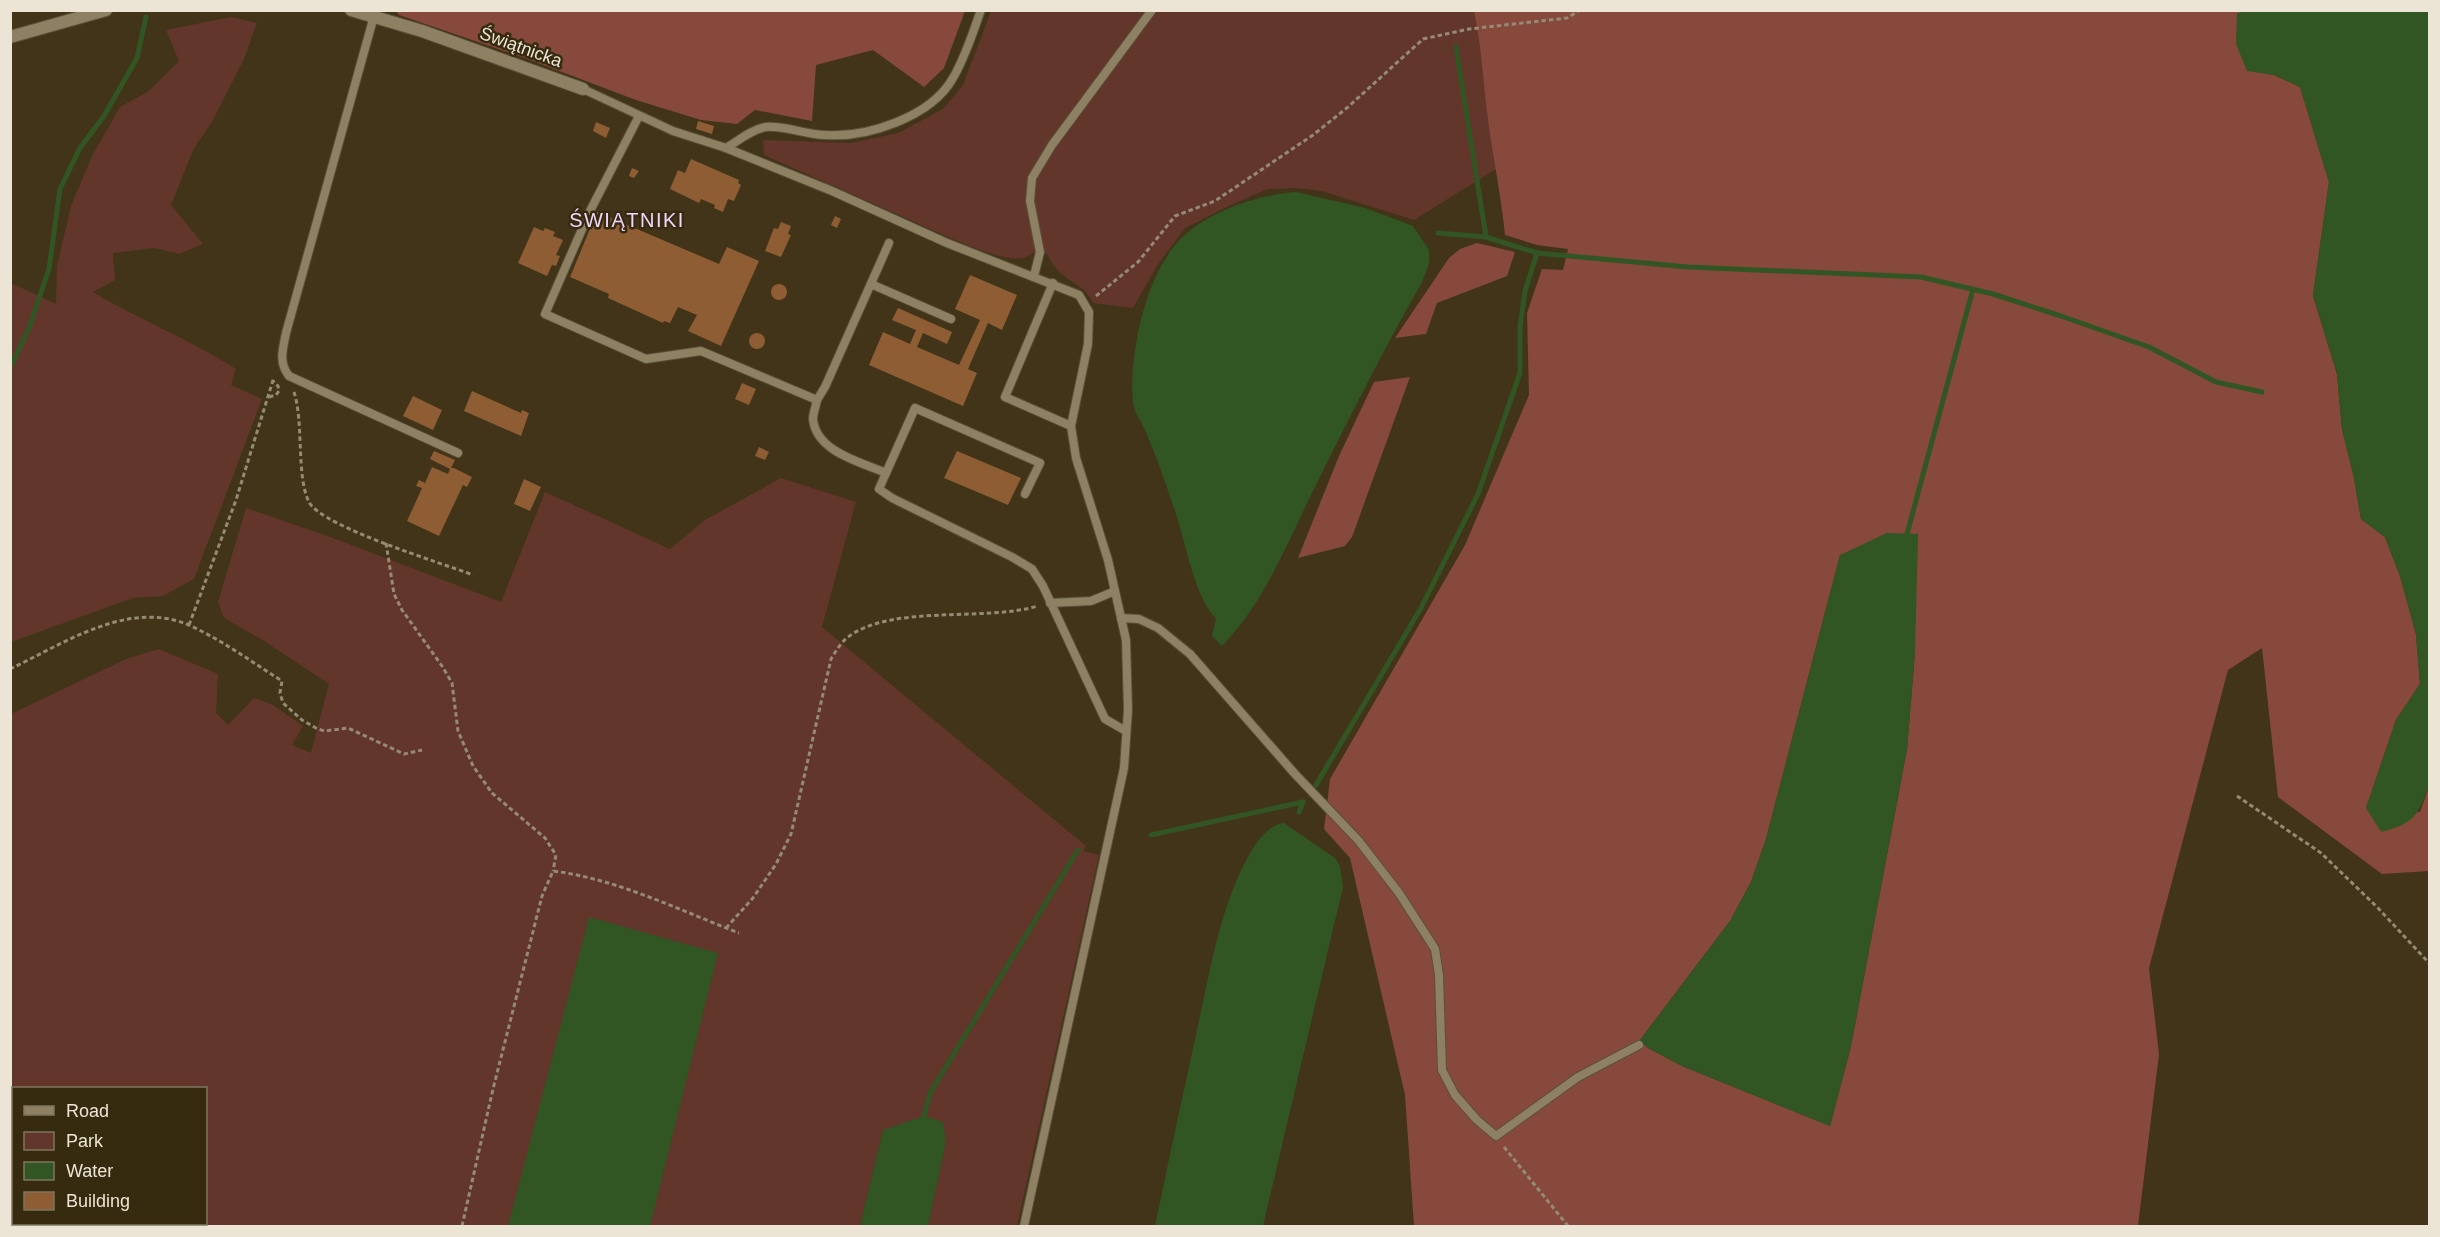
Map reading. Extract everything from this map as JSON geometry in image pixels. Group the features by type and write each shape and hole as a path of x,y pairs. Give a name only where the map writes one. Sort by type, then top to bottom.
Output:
{"street":[{"path":"10,38 106,10"},
{"name":"Świątnicka","path":"351,10 516,63 583,89"}],"lane":[{"path":"726,148 744,136 767,127 825,135 849,134 872,131 903,119 921,109 948,87 981,10"},
{"path":"1034,276 1040,252 1030,201 1032,178 1052,145 1152,10"},
{"path":"374,16 289,321 281,356 282,367 289,376 458,453"},
{"name":"Świątnicka","path":"583,89 673,131 726,148 832,191 947,243 1053,283 1079,295 1085,305"},
{"path":"639,116 590,211 545,314 646,359 701,351 817,400"},
{"path":"886,472 836,452 820,438 813,418 817,400 825,387 889,243"},
{"path":"1053,283 1005,397 1071,426"},
{"path":"871,284 951,319"},
{"path":"1024,1227 1124,768 1128,710 1126,640 1108,560 1076,458 1071,426 1088,344 1089,312 1085,305"},
{"path":"1025,494 1040,463 915,408 879,489 892,498 1032,569 1043,586 1105,719 1126,731"},
{"path":"1050,603 1091,601 1115,591"},
{"path":"1121,618 1139,619 1158,628 1190,654 1295,774 1358,840 1400,893 1435,949 1439,975 1443,1070 1455,1095 1476,1120 1496,1136 1578,1077 1639,1045"}],"path":[{"path":"1085,305 1138,262 1175,216 1215,201 1313,135 1348,107 1423,39 1469,29 1567,18 1580,10"},
{"path":"189,625 236,500 273,381 282,367"},
{"path":"289,376 297,401 304,477 309,501 315,510 326,518 386,543 473,575"},
{"path":"269,397 276,395 279,391 273,381"},
{"path":"386,543 394,594 402,610 452,683 458,731 473,766 492,793 545,838 556,855 553,871 542,896 536,918 493,1089 462,1227"},
{"path":"726,928 753,898 776,864 791,834 831,659 846,638 875,623 908,618 1011,613 1050,603"},
{"path":"10,669 122,620 133,617 164,618 189,625 282,681 280,693 283,703 302,720 316,728 324,731 348,728 404,754 422,750"},
{"path":"2237,796 2321,853 2377,907 2430,964"},
{"path":"553,871 573,873 622,888 739,933"},
{"path":"1496,1136 1568,1227"}],"green space":[{"path":"991,11 1664,11 1657,69 1414,220 1322,191 1296,188 1268,189 1185,228 1157,266 1133,308 1093,303 1089,295 1058,271 1047,254 1032,253 1017,259 983,251 764,155 763,140 851,143 898,133 943,109 963,85"},
{"path":"231,17 257,23 244,59 212,122 194,148 171,205 203,244 179,254 154,248 113,253 115,280 93,292 236,369 231,385 262,399 194,579 163,596 133,598 11,642 11,283 56,304 57,266 71,206 92,156 120,107 149,91 179,61 166,30"},
{"path":"781,478 856,502 822,627 1086,846 1083,851 1099,855 1017,1226 928,1226 946,1142 883,1130 860,1226 11,1226 11,714 126,659 159,649 218,674 216,713 228,725 254,698 273,705 303,726 292,745 311,753 329,684 261,639 224,618 218,602 246,508 325,535 501,602 545,492 670,549 705,520"}],"shaded area":[{"path":"396,11 965,11 944,68 924,87 873,50 816,65 812,121 755,110 737,124 701,120 636,100 525,58 399,15"},
{"path":"1474,11 2244,11 2237,14 2247,70 2274,75 2300,87 2329,182 2313,296 2337,374 2342,429 2361,519 2385,537 2400,576 2416,634 2420,684 2396,720 2366,808 2420,812 2429,786 2429,871 2382,874 2278,797 2262,648 2228,670 2149,968 2159,1054 2138,1226 1414,1226 1405,1095 1350,858 1324,829 1330,779 1465,545 1529,395 1527,313 1542,269 1563,270 1568,249 1537,245 1505,235","holes":["1840,555 1915,652 1907,749 1851,1046 1830,1126 1682,1066 1648,1048 1640,1040 1730,921 1751,882 1766,839"]},
{"path":"1477,243 1515,252 1507,276 1437,303 1426,334 1395,338 1449,258 1460,249"},
{"path":"1410,377 1352,537 1345,546 1298,558 1339,456 1374,382"}],"water":[{"path":"2244,11 2429,11 2429,786 2413,817 2400,826 2381,832 2366,808 2396,720 2420,684 2416,634 2400,576 2385,537 2361,519 2342,429 2337,374 2313,295 2329,182 2300,87 2274,75 2247,71 2236,44 2237,14"},
{"path":"1296,192 1365,208 1413,226 1429,250 1429,264 1422,282 1352,413 1273,573 1250,611 1222,646 1212,636 1216,619 1201,595 1195,580 1163,476 1135,410 1132,383 1136,344 1152,284 1176,243 1198,224 1224,210 1267,196"},
{"path":"1887,533 1918,534 1915,652 1907,749 1851,1046 1830,1126 1682,1066 1648,1048 1640,1040 1730,921 1751,882 1766,839 1840,555"},
{"path":"1284,823 1335,858 1340,866 1343,887 1263,1226 1155,1226 1224,915 1239,874 1256,844 1268,830"},
{"path":"589,917 718,953 650,1226 508,1226"},
{"path":"924,1116 943,1122 946,1142 928,1226 860,1226 883,1130"}],"building":[{"path":"698,121 714,126 712,134 696,129"},
{"path":"596,122 610,128 606,138 593,131"},
{"path":"691,159 739,180 738,183 741,185 734,201 728,199 723,212 714,208 715,205 701,199 699,203 670,189 678,170 685,173"},
{"path":"632,168 639,171 634,178 629,176"},
{"path":"597,212 719,264 727,247 759,261 721,346 688,331 697,315 678,307 670,323 664,321 663,323 608,298 609,294 570,277"},
{"path":"835,216 841,219 837,228 831,225"},
{"path":"781,222 791,226 788,234 791,235 781,257 765,251 774,228 778,229"},
{"path":"534,227 543,231 545,228 555,232 553,236 563,240 556,255 560,256 556,266 552,265 547,276 518,263"},
{"path":"970,275 1017,295 1002,330 988,323 968,369 977,373 963,406 869,365 883,332 910,344 916,330 892,320 898,308 952,332 947,344 923,333 917,347 959,365 980,320 955,309"},
{"path":"779,284 787,292 779,300 771,292"},
{"path":"757,333 765,341 757,349 749,341"},
{"path":"742,383 756,389 749,405 735,399"},
{"path":"472,391 521,413 522,410 529,413 521,436 464,411"},
{"path":"413,396 442,410 433,430 403,416"},
{"path":"759,447 769,452 765,460 755,456"},
{"path":"434,451 455,460 451,468 472,477 467,487 463,485 439,536 407,521 422,488 416,486 419,480 425,483 432,467 448,474 450,469 430,459"},
{"path":"957,451 1021,478 1008,505 944,478"},
{"path":"524,479 541,487 530,511 514,504"}],"waterway":[{"path":"10,368 29,328 49,269 60,189 80,148 104,116 137,58 146,17"},
{"path":"1456,47 1486,237"},
{"path":"1438,233 1486,237 1537,253 1688,267 1921,277 1993,294 2061,316 2149,347 2216,382 2262,392"},
{"path":"1316,785 1421,608 1478,494 1520,373 1520,327 1525,291 1537,253"},
{"path":"1907,534 1973,289"},
{"path":"1299,812 1303,802"},
{"path":"1151,835 1303,802"},
{"path":"924,1116 930,1093 1078,850"}],"district":[{"name":"ŚWIĄTNIKI","path":"627,220"}]}
